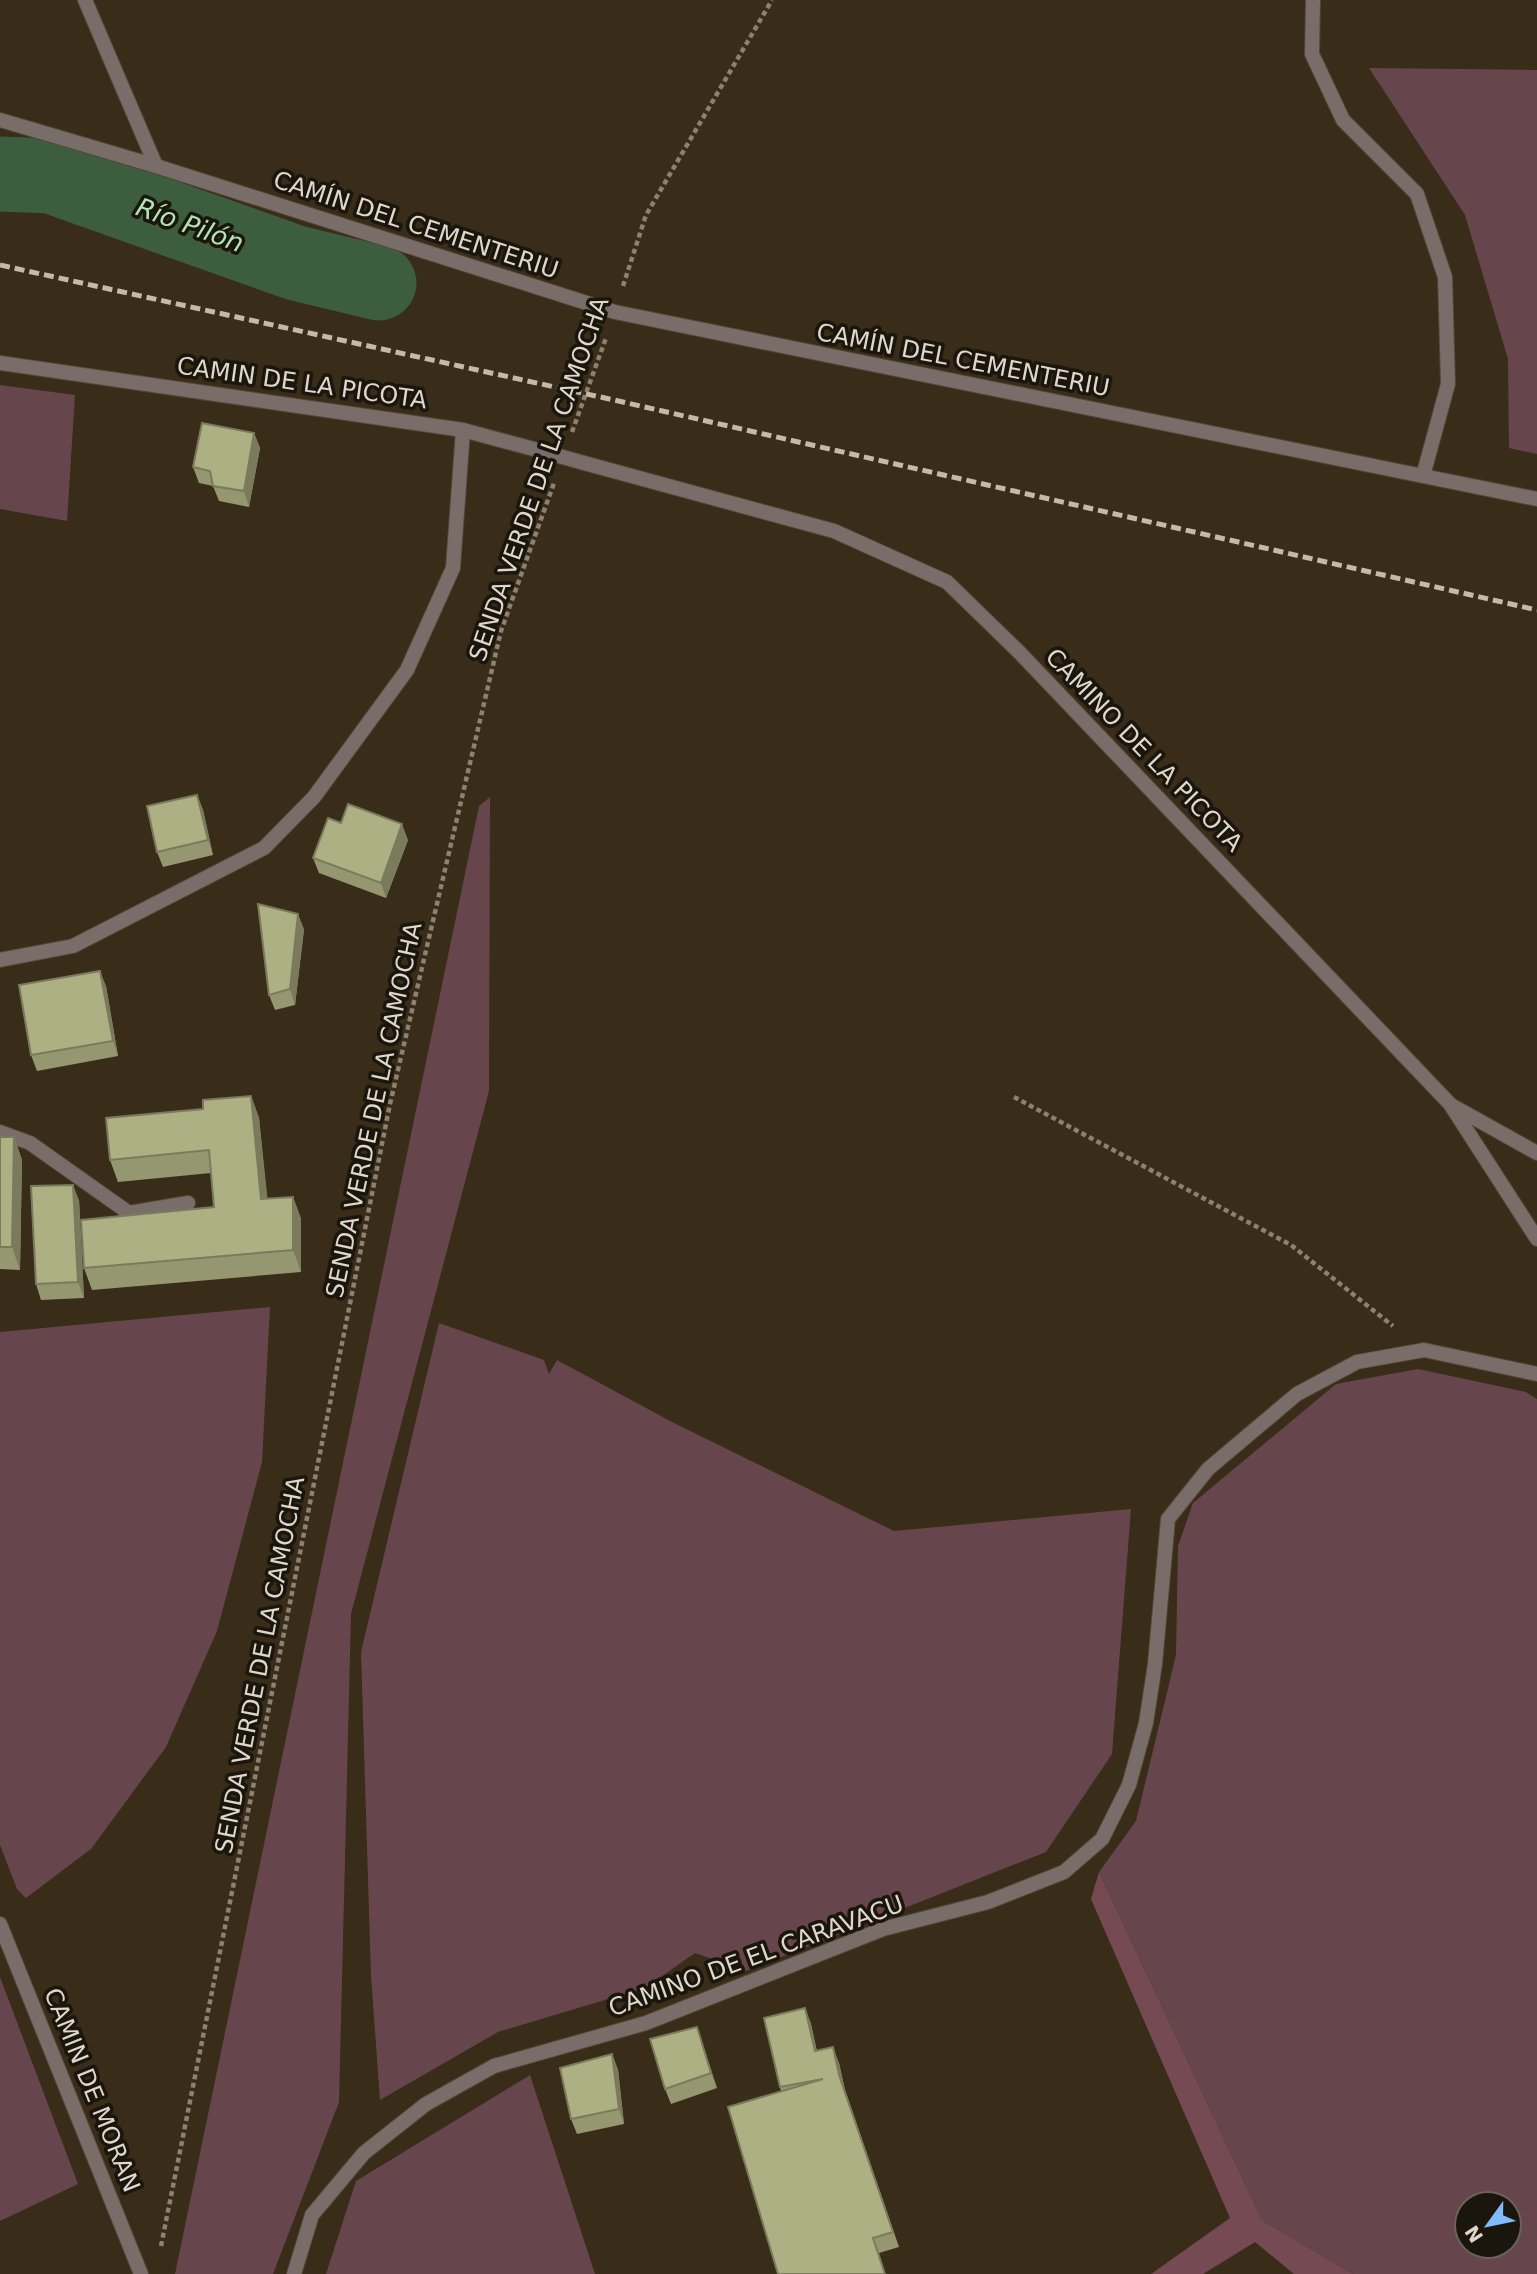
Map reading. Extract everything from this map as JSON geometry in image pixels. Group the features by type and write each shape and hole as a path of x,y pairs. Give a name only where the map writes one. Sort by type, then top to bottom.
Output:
{"street":[{"path":"85,0 156,166"},
{"path":"1313,0 1312,54 1343,120 1417,194 1445,277 1448,384 1423,476"},
{"name":"CAMÍN DEL CEMENTERIU","path":"0,120 156,166 615,312 1537,499"},
{"name":"CAMIN DE LA PICOTA","path":"0,363 463,429 595,466"},
{"path":"0,960 73,946 264,848 314,797 407,670 453,568 463,429"},
{"name":"CAMINO DE LA PICOTA","path":"595,466 834,531 947,582 1020,653 1450,1104 1537,1239"},
{"path":"1450,1104 1537,1153"},
{"path":"0,1132 30,1143 128,1213 188,1203"},
{"name":"CAMINO DE EL CARAVACU","path":"294,2274 312,2216 364,2152 426,2104 494,2066 646,2023 883,1929 988,1902 1064,1872 1102,1839 1129,1785 1146,1723 1155,1664 1168,1520 1208,1469 1297,1394 1357,1362 1424,1350 1537,1374"},
{"name":"CAMIN DE MORAN","path":"0,1924 141,2274"}],"path":[{"name":"SENDA VERDE DE LA CAMOCHA","path":"569,440 646,215 772,0"},
{"name":"SENDA VERDE DE LA CAMOCHA","path":"161,2247 390,1104 501,631 556,478"},
{"path":"1014,1097 1291,1245 1424,1350"}],"shaded area":[{"path":"1369,68 1537,70 1537,454 1509,448 1508,359 1465,215"},
{"path":"0,385 75,395 67,521 0,509"},
{"path":"490,797 489,1091 351,1614 339,2102 273,2274 175,2274 479,806"},
{"path":"270,1307 262,1462 217,1631 166,1747 91,1849 26,1898 17,1889 0,1845 0,1332"},
{"path":"439,1323 544,1360 549,1374 557,1360 674,1423 894,1531 1131,1509 1112,1754 1046,1852 746,1971 695,1953 645,1988 498,2032 380,2100 371,1976 361,1652"},
{"path":"1418,1369 1526,1392 1537,1399 1537,2274 1353,2274 1262,2220 1099,1872 1136,1821 1176,1655 1178,1546 1193,1503 1336,1384"},
{"path":"1099,1872 1262,2220 1353,2274 1294,2274 1255,2242 1203,2274 1151,2274 1230,2218 1091,1899"},
{"path":"0,1977 78,2184 0,2221"},
{"path":"530,2075 595,2274 326,2274 356,2181"}],"building":[{"path":"202,423 254,433 244,491 213,486 210,471 193,467"},
{"path":"197,795 208,840 157,852 147,806"},
{"path":"348,804 402,824 381,883 313,858 328,818 341,823"},
{"path":"258,904 298,914 290,989 269,995"},
{"path":"100,971 113,1041 31,1055 19,985"},
{"path":"251,1096 261,1199 293,1197 293,1250 84,1268 81,1220 214,1207 209,1150 110,1160 106,1118 203,1109 203,1100"},
{"path":"0,1137 14,1137 12,1247 0,1247"},
{"path":"73,1185 78,1282 36,1284 31,1186"},
{"path":"805,2008 815,2051 833,2047 839,2075 893,2232 873,2238 885,2274 778,2274 728,2107 823,2079 780,2087 764,2018"},
{"path":"697,2027 711,2073 665,2089 650,2039"},
{"path":"612,2054 619,2109 571,2119 560,2068"}],"waterway":[{"name":"Río Pilón","path":"0,174 51,176 296,263 379,283"}],"railway":[{"path":"0,265 614,400 1537,610"}]}
